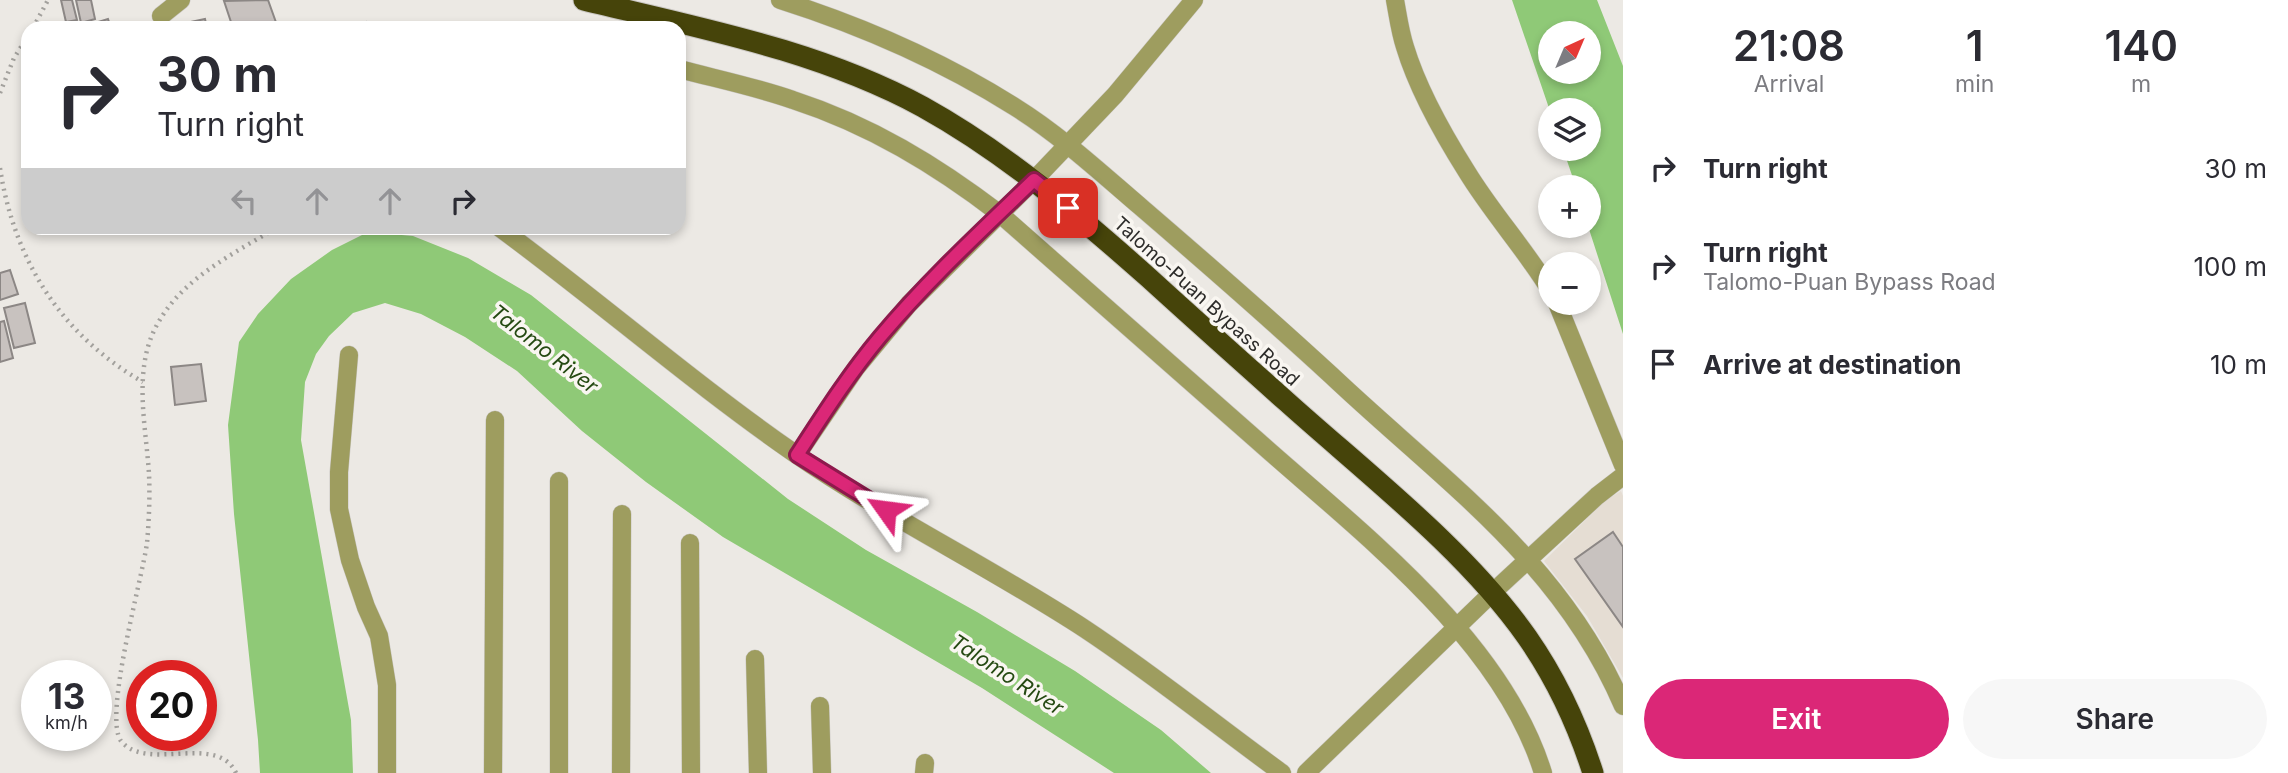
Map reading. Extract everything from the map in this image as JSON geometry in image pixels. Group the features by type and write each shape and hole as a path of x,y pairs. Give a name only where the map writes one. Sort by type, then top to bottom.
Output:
{"highway":[{"name":"Talomo-Puan Bypass Road","path":"584,0 666,21"},
{"name":"Talomo-Puan Bypass Road","path":"686,26 822,61 923,107 1034,180 1101,235 1418,519 1492,593 1526,635 1556,681 1578,727 1592,773"}],"street":[{"path":"161,16 181,0"},
{"path":"780,0 876,34 945,67 1015,107 1068,146 1257,307 1529,559 1585,632 1611,677 1623,706"},
{"path":"797,455 879,338 909,304 1068,146 1115,95 1194,0"},
{"path":"1395,0 1405,47 1438,121 1467,173 1538,270"},
{"path":"686,71 795,100 843,119 952,177 1000,214 1412,580 1456,627 1506,692 1543,773"},
{"path":"509,235 618,317 703,386 797,455 1094,635 1282,773"},
{"path":"1562,315 1623,465"},
{"path":"349,355 339,509 350,560 366,607 380,636 387,685 387,773"},
{"path":"493,773 495,420"},
{"path":"1306,773 1492,593 1597,496 1623,476"},
{"path":"559,481 559,773"},
{"path":"621,773 622,514"},
{"path":"690,543 691,773"},
{"path":"755,659 758,773"},
{"path":"820,706 822,773"}],"path":[{"path":"37,21 48,0"},
{"path":"0,93 21,47"},
{"path":"0,167 14,226 46,292 65,320 89,345 143,382"},
{"path":"236,773 233,766 216,756 147,755 132,752 120,739 116,725 116,698 147,542 149,476 144,427 145,353 158,323 186,286 265,235"}],"shaded area":[{"path":"1621,491 1623,678 1587,616 1544,561 1606,500"}],"water":[{"path":"1512,0 1597,0 1623,66 1623,334 1601,266 1601,252 1596,252 1592,238 1601,238 1601,175 1572,175 1567,161 1601,161 1601,98 1546,98 1541,84 1601,84 1601,21 1538,21 1538,76"},
{"name":"Talomo River","path":"362,235 413,236 468,258 531,295 788,499 866,550 1075,671 1161,730 1211,773 1114,773 982,688 723,537 646,482 582,431 517,371 465,337 421,314 385,303 353,313 329,336 316,354 305,382 301,440 351,720 353,773 260,773 234,514 228,425 239,342 258,314 291,279 332,250"}],"building":[{"path":"61,0 72,0 77,20 66,21"},
{"path":"76,0 91,0 95,19 81,21"},
{"path":"268,0 276,21 231,21 224,1"},
{"path":"10,270 18,294 0,300 0,273"},
{"path":"25,303 35,343 14,348 4,308"},
{"path":"4,321 13,358 0,362 0,322"},
{"path":"201,364 206,401 175,405 171,367"},
{"path":"1613,532 1623,547 1623,627 1575,559"}],"route":[{"path":"886,510 797,455 879,338 943,268 1034,180 1068,208"}]}
